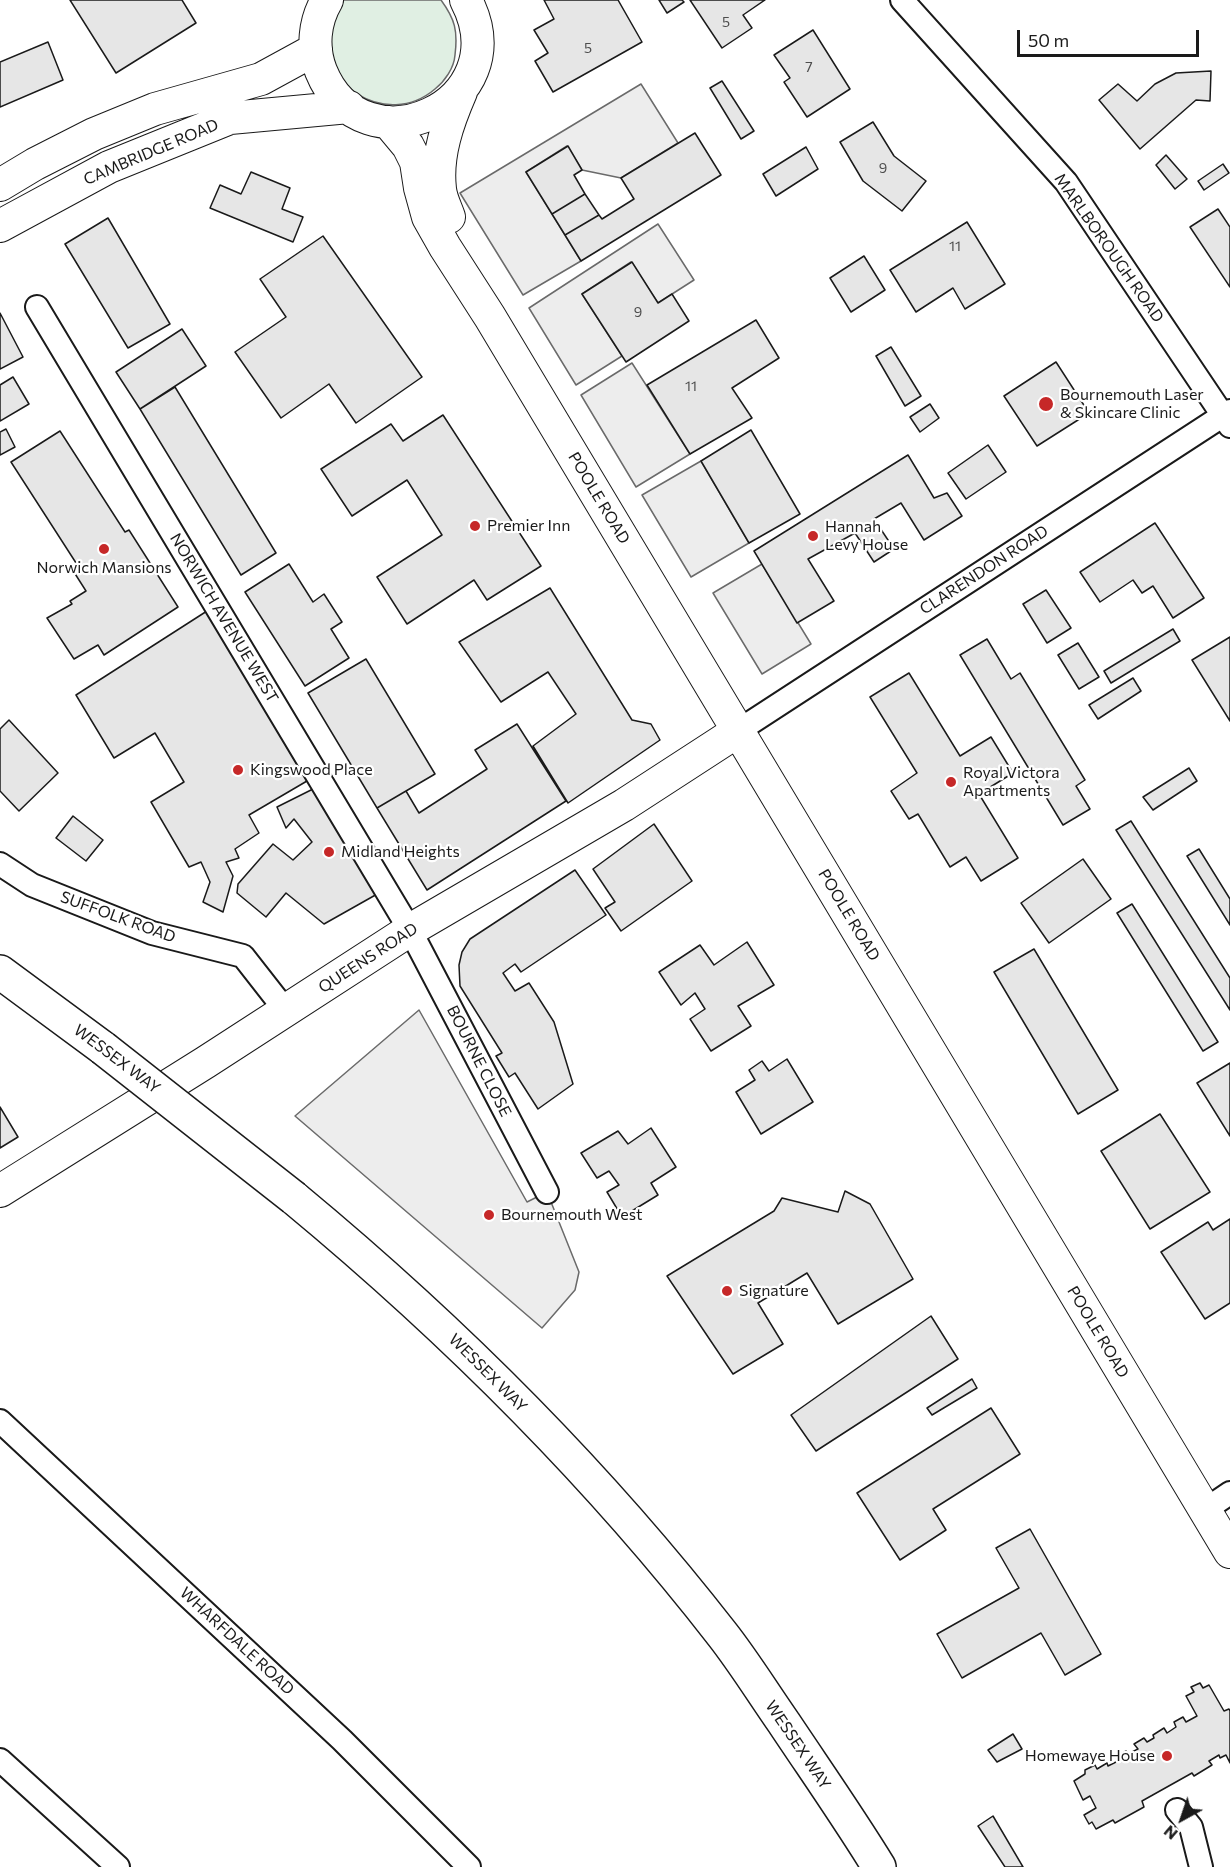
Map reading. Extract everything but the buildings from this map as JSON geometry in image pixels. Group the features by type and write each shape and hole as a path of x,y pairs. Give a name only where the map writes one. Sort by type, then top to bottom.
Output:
{"highway":[{"name":"WESSEX WAY","path":"0,972 103,1048 294,1198 354,1248 515,1399 628,1521 724,1636 879,1867"}],"street":[{"path":"327,0 318,21 315,49 324,79 349,107 367,117 388,122 407,122 431,115 448,105 463,89"},
{"name":"POOLE ROAD","path":"466,0 476,24 478,42 475,63 447,124 442,151 440,190 467,278"},
{"name":"MARLBOROUGH ROAD","path":"902,0 1066,182 1228,418"},
{"name":"CAMBRIDGE ROAD","path":"4,181 94,134 174,103 261,79 315,49"},
{"name":"CAMBRIDGE ROAD","path":"0,226 110,167 230,118 349,107"},
{"name":"POOLE ROAD","path":"388,122 408,146 416,162 428,217 445,246 467,278 738,731 1217,1501 1230,1552"},
{"name":"NORWICH AVENUE WEST","path":"37,307 410,930"},
{"name":"CLARENDON ROAD","path":"738,731 1228,418"},
{"name":"QUEENS ROAD","path":"0,1191 410,930 624,805 738,731"},
{"name":"SUFFOLK ROAD","path":"0,864 32,885 152,933 243,956 286,1011"},
{"name":"BOURNE CLOSE","path":"410,930 547,1192"},
{"name":"WHARFDALE ROAD","path":"0,1421 342,1740 469,1867"},
{"path":"0,1760 118,1867"},
{"path":"1177,1810 1191,1827 1201,1867"}],"green space":[{"path":"344,0 441,0 450,13 456,39 454,60 445,78 435,89 416,100 396,105 376,103 358,95 343,82 333,66 328,46 331,24"}],"shaded area":[{"path":"641,84 678,143 621,178 582,170 567,146 526,172 581,261 523,295 460,193"},
{"path":"658,224 694,280 658,303 631,262 582,294 622,356 576,385 529,308"},
{"path":"632,363 690,454 636,487 581,395"},
{"path":"701,461 749,543 691,577 642,495"},
{"path":"762,564 811,644 762,674 713,593"},
{"path":"419,1010 527,1202 547,1192 579,1272 575,1290 542,1328 295,1116"}],"place":[{"name":"Bournemouth Laser & Skincare Clinic","path":"1046,404"},
{"name":"Premier Inn","path":"475,526"},
{"name":"Hannah Levy House","path":"813,536"},
{"name":"Norwich Mansions","path":"104,549"},
{"name":"Kingswood Place","path":"238,770"},
{"name":"Royal Victora Apartments","path":"951,782"},
{"name":"Midland Heights","path":"329,852"},
{"name":"Bournemouth West","path":"489,1215"},
{"name":"Signature","path":"727,1291"},
{"name":"Homewaye House","path":"1167,1756"}]}
